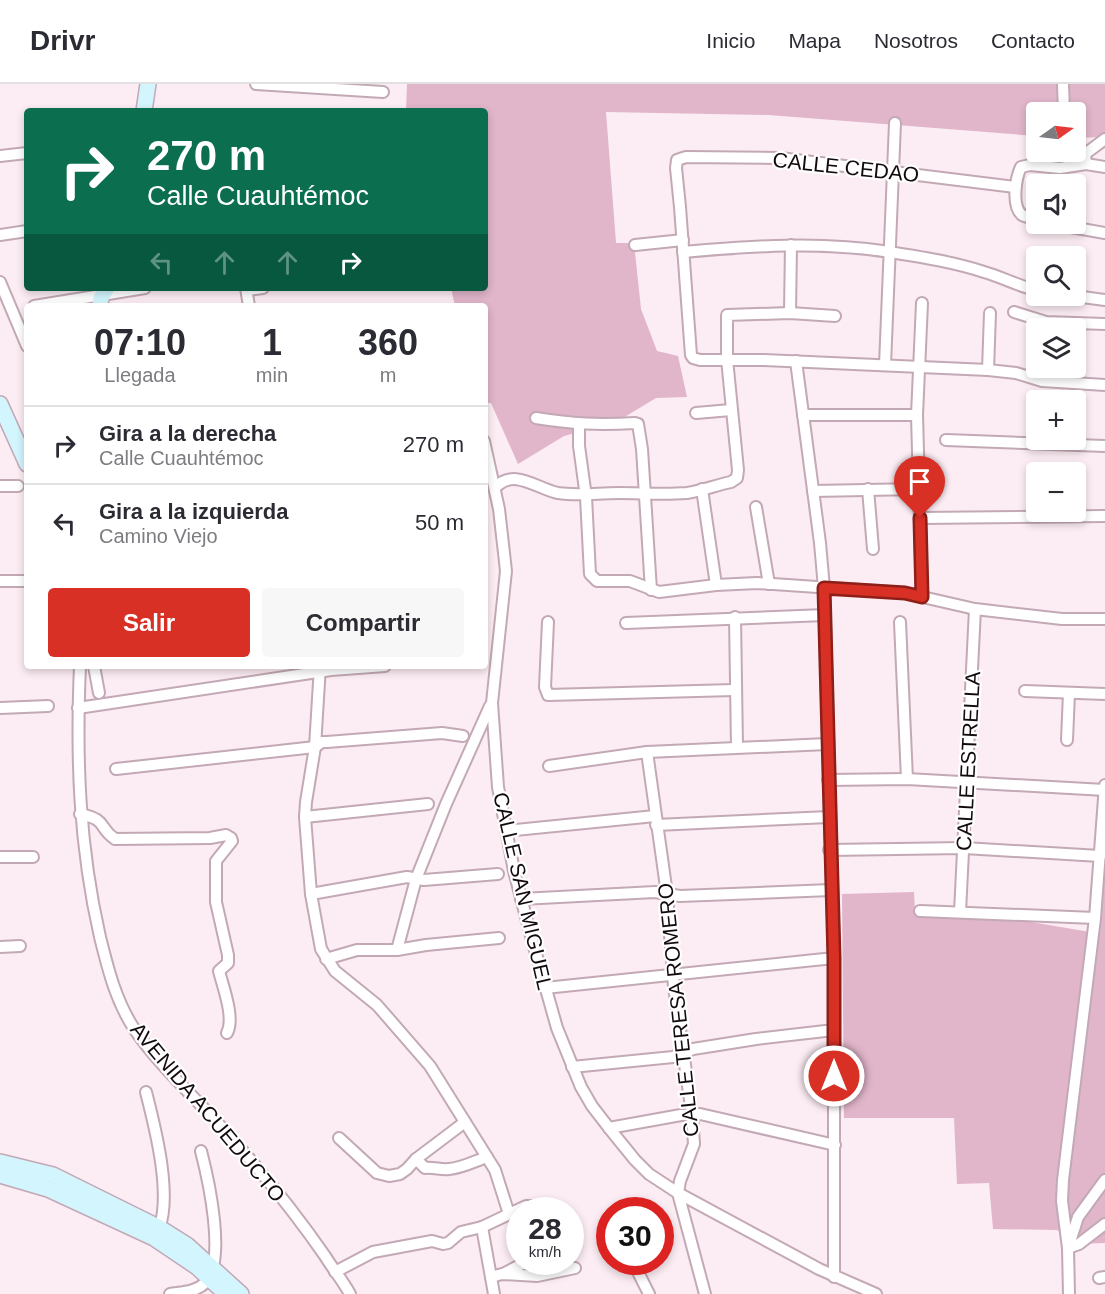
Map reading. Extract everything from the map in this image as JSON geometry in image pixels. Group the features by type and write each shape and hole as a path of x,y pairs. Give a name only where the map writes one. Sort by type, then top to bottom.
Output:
{"main road":[{"path":"144,108 148,84"},
{"path":"0,404 24,457"},
{"path":"0,1162 54,1175 157,1233 181,1254 242,1294"},
{"path":"0,1175 48,1189 157,1233"},
{"path":"212,1273 226,1294"}],"street":[{"path":"256,84 383,92"},
{"path":"1063,84 1064,102"},
{"path":"885,365 895,123"},
{"path":"1105,139 1086,159 1105,167"},
{"path":"0,156 24,153"},
{"name":"CALLE CEDAO","path":"682,240 675,168 678,160 686,157 780,158 1015,187"},
{"path":"1026,215 1020,213 1017,203 1015,187 1020,169 1024,166 1060,168 1077,162"},
{"path":"1086,230 1105,233"},
{"path":"0,235 24,231"},
{"path":"635,245 682,240 689,349 693,358 699,360 796,361 988,370 1016,373 1042,381 1105,385"},
{"path":"790,313 791,245"},
{"path":"683,252 824,245 889,252 984,272 1026,288"},
{"path":"0,282 24,338"},
{"path":"55,303 129,291"},
{"path":"1086,297 1105,300"},
{"path":"922,303 917,416 922,597"},
{"path":"12,310 24,308"},
{"path":"1014,312 1046,322 1105,324"},
{"path":"495,488 507,479 515,478 557,492 645,495 688,493 731,482 736,478 738,470 731,410 727,315 790,313 835,316"},
{"path":"988,370 990,313"},
{"path":"796,361 824,588 834,958 834,1276"},
{"path":"696,413 731,410"},
{"path":"803,415 917,416"},
{"path":"536,418 579,425 638,424 642,449 651,590"},
{"path":"579,425 591,577 597,581 630,581 651,590 667,592 716,585 769,584 905,593 975,609 1062,619 1105,619"},
{"path":"946,440 1105,446"},
{"name":"CALLE SAN MIGUEL","path":"488,458 495,488 507,571 492,703 496,772 521,899 545,988 572,1067 592,1106 649,1174 678,1193 834,1276 876,1294"},
{"path":"0,486 18,486"},
{"path":"702,489 716,585"},
{"path":"868,489 873,549"},
{"path":"813,491 919,489"},
{"path":"756,507 769,584"},
{"path":"920,518 1105,516"},
{"path":"0,581 24,581"},
{"name":"CALLE ESTRELLA","path":"960,912 975,609"},
{"path":"626,623 825,615"},
{"path":"735,617 734,690 737,747"},
{"path":"548,622 546,694 550,696 632,691 734,690"},
{"path":"900,622 907,779"},
{"name":"AVENIDA ACUEDUCTO","path":"80,669 78,708 80,814 87,871 106,961 122,1008 135,1030 161,1062 272,1184 350,1294"},
{"path":"95,669 99,693"},
{"path":"78,708 319,669 315,747 305,817 311,894 318,937 326,960 341,977 377,1005 430,1066 488,1157 498,1176 506,1206"},
{"path":"1025,691 1105,694"},
{"path":"1067,740 1070,693"},
{"path":"398,950 416,879 446,804 492,703"},
{"path":"0,708 48,705"},
{"path":"116,769 315,747 322,742 442,732 463,736"},
{"path":"549,766 647,752 827,744"},
{"name":"CALLE TERESA ROMERO","path":"647,752 667,894 672,974 692,1114 694,1144 680,1181 678,1193"},
{"path":"828,780 907,779 1105,790"},
{"path":"1069,1294 1068,1248 1062,1201 1063,1180 1095,918 1105,785"},
{"path":"305,817 428,804"},
{"path":"80,814 94,817 102,822 108,835 114,839 210,838 226,835 231,838 232,841 216,861 216,902 228,955 228,963 219,970 228,1006 229,1028 227,1033"},
{"path":"506,831 656,821 829,817"},
{"path":"830,850 964,848 1100,856"},
{"path":"0,857 33,857"},
{"path":"311,894 407,877 424,880 498,874"},
{"path":"521,899 655,892 680,896 831,890"},
{"path":"920,911 1095,918"},
{"path":"326,960 357,950 398,950 499,938"},
{"path":"0,947 20,946"},
{"path":"545,988 834,958"},
{"path":"572,1067 673,1057 693,1050 745,1041 834,1030"},
{"path":"146,1092 165,1195 164,1214 157,1233"},
{"path":"609,1128 692,1114 835,1145"},
{"path":"339,1138 380,1175 390,1176 400,1174 465,1122"},
{"path":"170,1294 193,1291 204,1284 212,1273 213,1207 201,1151"},
{"path":"416,1159 425,1168 435,1167 443,1170 453,1169 488,1157"},
{"path":"1068,1248 1078,1217 1105,1180"},
{"path":"678,1193 703,1279 705,1294"},
{"path":"335,1272 373,1252 432,1241 448,1243 461,1232 482,1227 506,1215"},
{"path":"1068,1248 1079,1244 1105,1224"},
{"path":"482,1227 497,1276 494,1294"},
{"path":"497,1276 506,1272"},
{"path":"497,1276 539,1275"},
{"path":"640,1275 650,1294"}],"shaded area":[{"path":"407,84 1105,84 1105,137 1086,138 1086,102 1026,102 1026,135 769,115 606,112 616,243 634,243 641,309 657,351 678,356 687,397 656,398 618,421 564,436 518,464 491,403 488,403 488,303 454,303 452,291 488,291 488,108 406,108"},
{"path":"1105,826 1105,1243 1076,1244 1057,1230 993,1229 989,1183 957,1184 954,1118 844,1118 842,894 914,892 915,912 1019,920 1096,933"}],"route":[{"path":"834,1076 834,958 824,588 905,593 922,597 920,518"}]}
